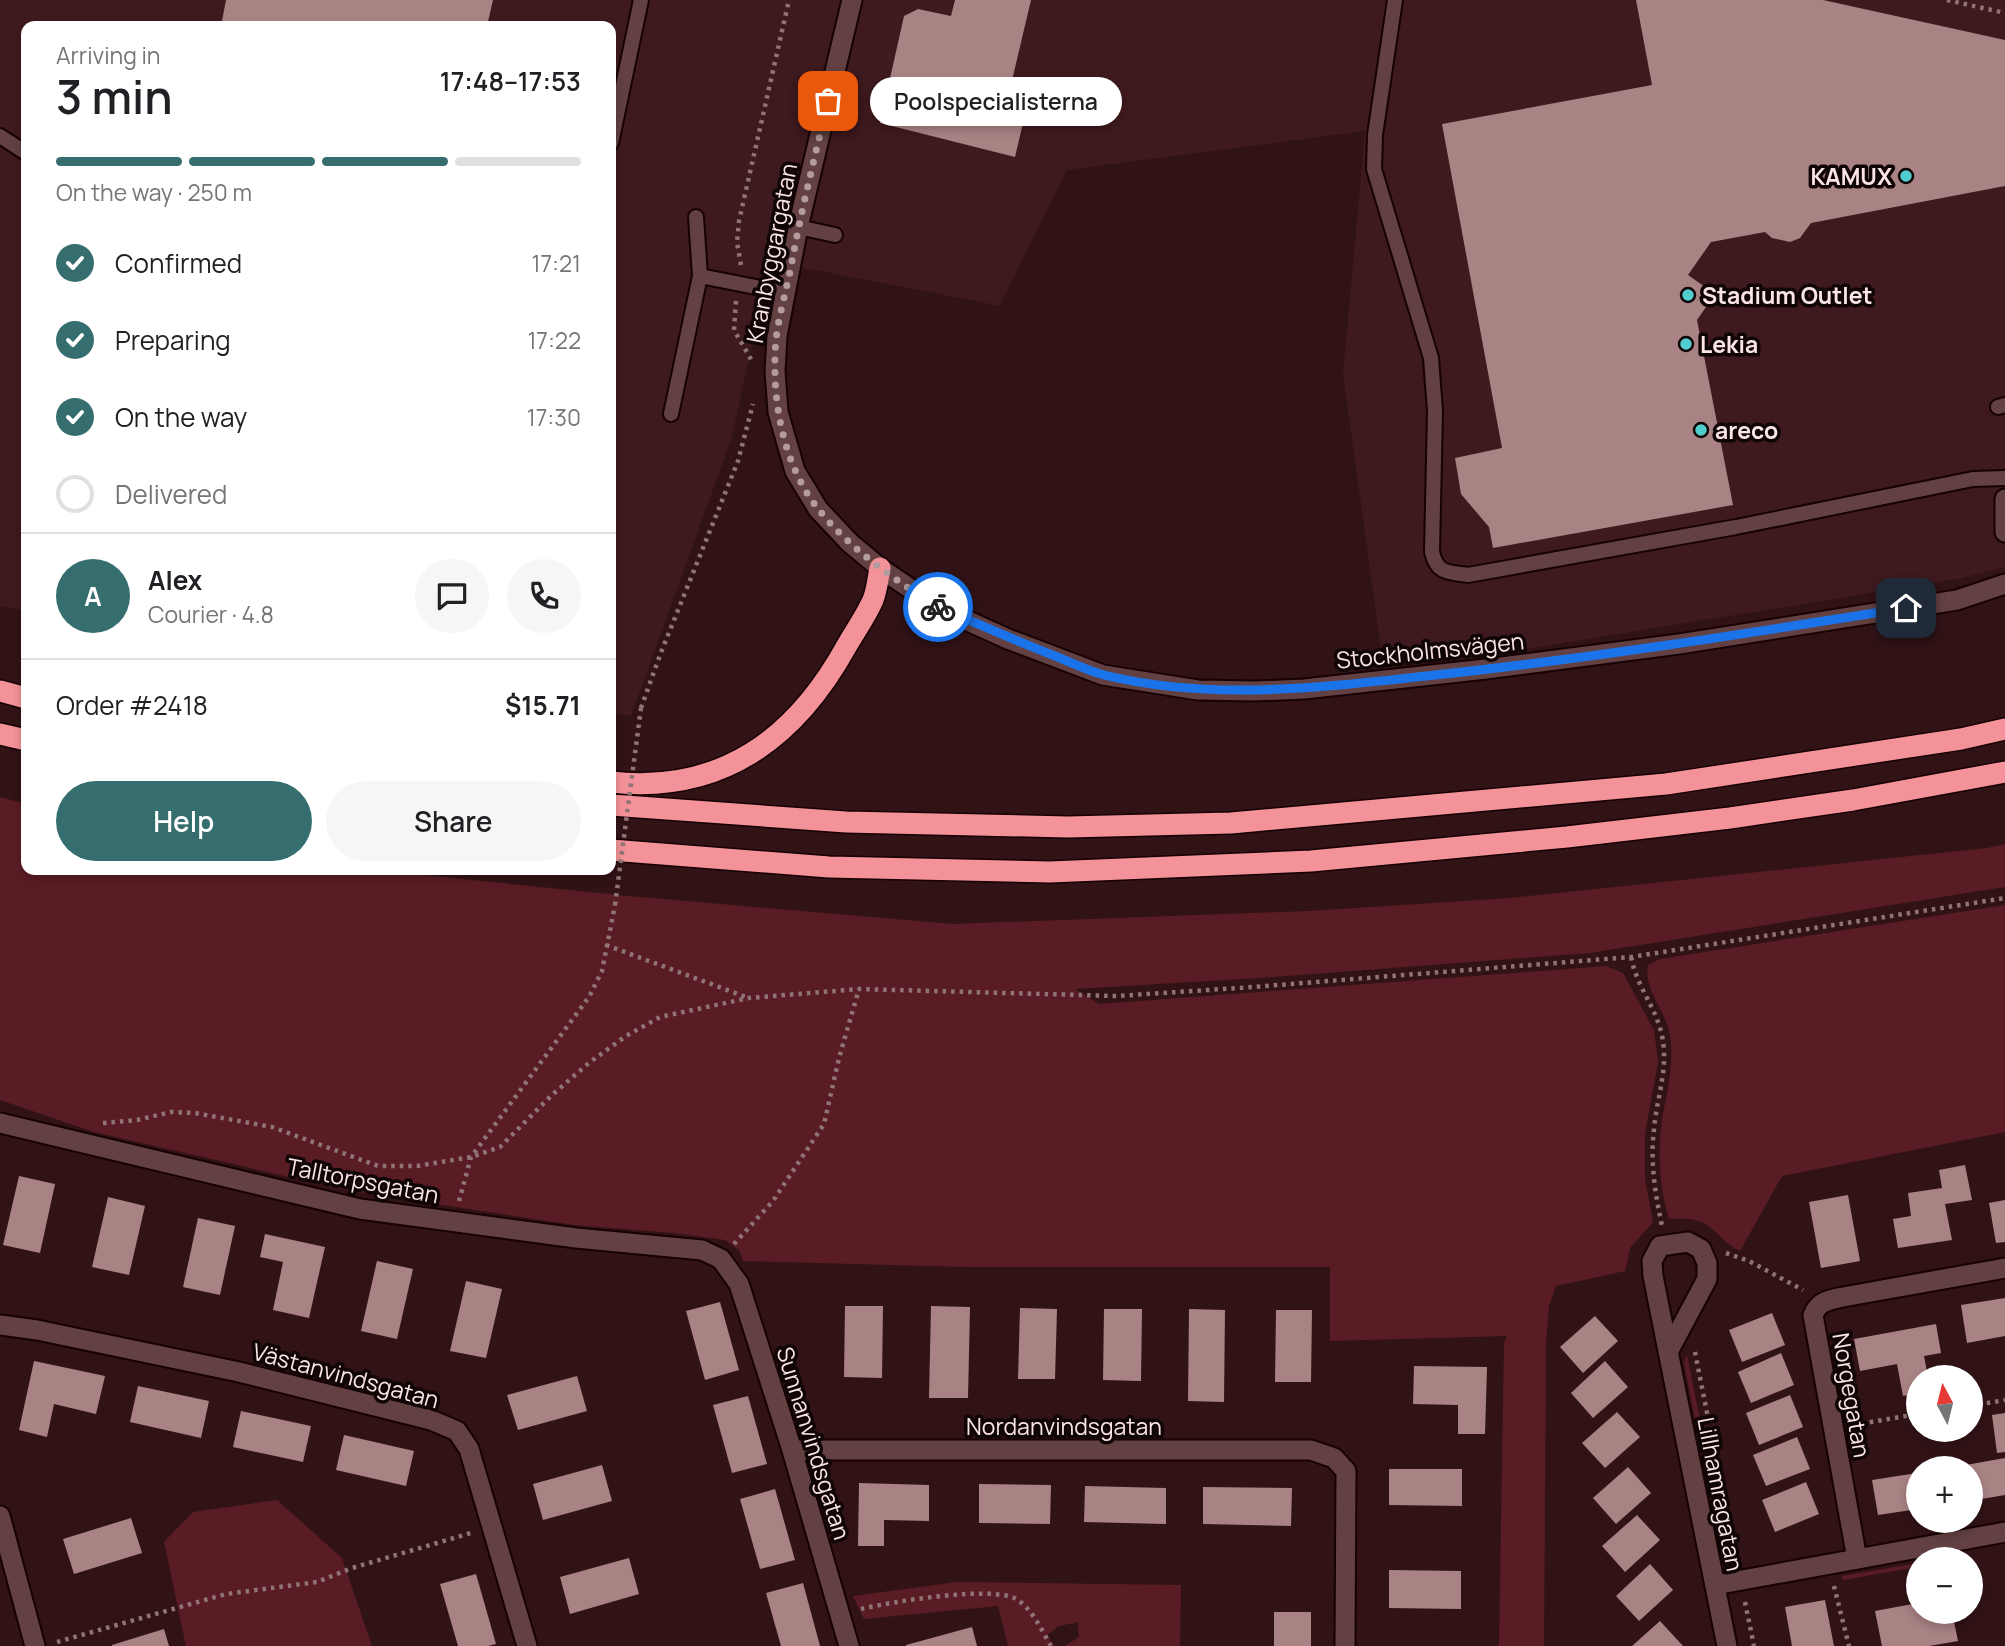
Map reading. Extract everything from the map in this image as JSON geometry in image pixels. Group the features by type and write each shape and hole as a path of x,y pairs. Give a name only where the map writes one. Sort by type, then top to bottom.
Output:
{"highway":[{"path":"616,782 662,782 708,774 748,755 787,728 818,694 835,668 874,598 880,568"},
{"path":"0,691 21,697"},
{"path":"616,805 846,822 1068,827 1231,823 1665,784 1961,739 2005,729"},
{"path":"0,734 21,739"},
{"path":"616,850 830,867 1037,872 1311,861 1567,837 1730,818 1853,800 2005,772"}],"street":[{"name":"Kranbyggargatan","path":"852,0 798,227 777,337 775,372 778,412 795,471 818,509 850,544 880,568"},
{"path":"2005,499 2005,532"},
{"name":"Stockholmsvägen","path":"880,568 937,607 1008,639 1103,675 1198,690 1255,691 1304,689 1486,670 1679,644 1957,600 2005,584"},
{"name":"Talltorpsgatan","path":"0,1123 360,1209 576,1238 702,1250 721,1259"},
{"name":"Lillhamragatan","path":"1668,1352 1707,1279 1707,1263 1701,1249 1688,1242 1660,1246 1652,1261 1653,1276 1668,1352 1727,1646"},
{"name":"Sunnanvindsgatan","path":"721,1259 739,1284 792,1450 849,1646"},
{"name":"Norgegatan","path":"1857,1559 1813,1315 1817,1306 1825,1301 1843,1297 2005,1268"},
{"name":"Västanvindsgatan","path":"0,1325 37,1330 239,1372 431,1420 457,1431 469,1449 527,1646"},
{"name":"Nordanvindsgatan","path":"792,1450 1311,1450 1334,1458 1346,1471 1345,1646"},
{"path":"0,1516 36,1646"},
{"path":"1715,1585 2005,1532"}],"lane":[{"path":"616,119 641,0"},
{"path":"1395,0 1375,135 1374,169 1431,358 1435,411 1432,552 1434,563 1443,571 1468,575 1736,527 1973,479 2005,478"},
{"path":"0,136 21,150"},
{"path":"671,414 701,276 695,217"},
{"path":"798,227 835,235"},
{"path":"701,276 786,293"}],"path":[{"path":"754,372 753,363 734,330 741,265 738,221 789,0"},
{"path":"1947,0 2005,13"},
{"path":"453,1222 471,1157 589,997 602,971 615,905 641,708 738,461 755,396"},
{"path":"102,1123 137,1120 172,1112 195,1113 272,1127 378,1166 417,1166 471,1157 500,1147 562,1087 626,1036 660,1017 748,998 859,989 1117,996 1631,957 2005,898"},
{"path":"606,945 748,998"},
{"path":"1631,957 1638,979 1661,1024 1663,1038 1665,1055 1652,1150 1655,1193 1663,1226"},
{"path":"721,1259 773,1201 824,1124 859,989"},
{"path":"1719,1245 1726,1260"},
{"path":"1725,1253 1749,1261 1803,1290 1817,1306"},
{"path":"1694,1349 1754,1646"},
{"path":"1983,1403 2005,1400"},
{"path":"1834,1428 1906,1416"},
{"path":"66,1639 226,1594 317,1582 352,1568 492,1527"},
{"path":"1834,1585 1849,1646"},
{"path":"840,1614 943,1596 990,1594 1015,1598 1029,1611 1051,1646"}],"shaded area":[{"path":"0,0 2005,0 2005,567 1958,579 1520,650 1383,664 1343,374 1365,131 1067,170 1000,306 770,261 732,437 631,716 616,714 616,21 21,21 21,610 0,606"},
{"path":"0,797 21,803 21,875 424,875 952,924 1309,911 1510,898 2005,844 2005,887 1590,953 1075,989 1099,1004 1606,966 1623,973 1654,1030 1658,1062 1645,1134 1645,1179 1653,1222 1630,1248 1625,1271 1556,1286 1549,1306 1546,1344 1544,1646 1499,1646 1504,1343 1507,1336 1330,1341 1330,1267 967,1267 743,1261 739,1250 725,1240 574,1225 350,1191 94,1132 0,1100"},
{"path":"2005,905 2005,1132 1782,1176 1740,1251 1704,1223 1669,1219 1660,1174 1660,1151 1671,1047 1668,1026 1649,983 1648,965 1660,959"},
{"path":"1687,1355 1727,1553 1722,1553 1686,1374 1684,1360"},
{"path":"277,1500 342,1558 372,1646 186,1646 164,1542 193,1512"},
{"path":"1906,1565 1906,1569 1843,1580 1842,1576"},
{"path":"957,1582 1181,1585 1180,1646 1065,1646 1079,1637 1078,1622 1059,1626 1047,1635 1054,1646 1008,1646 998,1606 864,1619 853,1596"}],"building":[{"path":"226,0 493,0 488,21 222,21"},
{"path":"955,0 1031,0 1010,89 1030,93 1015,157 880,123 904,16 918,9 951,16"},
{"path":"1636,0 1823,0 2005,40 2005,186 1811,223 1800,238 1790,242 1772,238 1765,232 1711,242 1688,275 1715,294 1697,320 1733,505 1493,548 1489,527 1461,494 1455,458 1502,448 1442,124 1652,85"},
{"path":"1965,1165 1972,1200 1945,1204 1952,1240 1898,1248 1893,1219 1911,1216 1908,1193 1942,1188 1939,1170"},
{"path":"19,1176 55,1184 40,1253 3,1245"},
{"path":"1848,1195 1860,1261 1821,1268 1809,1202"},
{"path":"108,1197 145,1206 129,1275 92,1267"},
{"path":"2005,1200 2005,1242 1996,1243 1989,1203"},
{"path":"198,1218 235,1226 220,1295 183,1287"},
{"path":"265,1234 325,1247 309,1318 273,1310 283,1262 260,1257"},
{"path":"377,1261 413,1269 397,1339 361,1331"},
{"path":"466,1281 502,1289 486,1358 450,1351"},
{"path":"2005,1298 2005,1336 1967,1343 1961,1305"},
{"path":"720,1302 739,1370 705,1380 686,1311"},
{"path":"845,1306 883,1306 882,1378 844,1377"},
{"path":"931,1306 970,1307 968,1398 929,1398"},
{"path":"1020,1308 1057,1309 1055,1379 1018,1379"},
{"path":"1104,1309 1142,1309 1141,1381 1103,1380"},
{"path":"1189,1309 1225,1310 1224,1402 1188,1401"},
{"path":"1276,1310 1312,1310 1311,1382 1275,1382"},
{"path":"1772,1313 1785,1345 1742,1362 1729,1330"},
{"path":"1595,1316 1618,1341 1583,1373 1560,1347"},
{"path":"1936,1324 1941,1353 1924,1356 1926,1365 1906,1365 1906,1395 1903,1396 1897,1364 1860,1371 1854,1339"},
{"path":"1781,1353 1794,1385 1751,1403 1738,1372"},
{"path":"34,1361 105,1376 96,1414 54,1404 47,1437 19,1430"},
{"path":"1605,1361 1628,1387 1593,1418 1571,1393"},
{"path":"1414,1366 1487,1367 1485,1434 1458,1434 1458,1405 1413,1404"},
{"path":"577,1376 587,1411 518,1430 507,1395"},
{"path":"138,1386 209,1401 201,1438 130,1422"},
{"path":"1790,1395 1803,1427 1759,1445 1746,1413"},
{"path":"748,1396 767,1464 732,1473 713,1405"},
{"path":"241,1411 311,1426 303,1462 233,1447"},
{"path":"1617,1412 1640,1437 1605,1468 1582,1443"},
{"path":"2005,1413 2005,1452 1997,1453 1992,1415"},
{"path":"344,1435 414,1451 406,1486 336,1470"},
{"path":"1797,1437 1810,1469 1766,1486 1753,1455"},
{"path":"2005,1458 2005,1495 1983,1499 1983,1462"},
{"path":"602,1465 612,1501 543,1520 533,1484"},
{"path":"1628,1467 1651,1493 1616,1524 1593,1498"},
{"path":"1389,1469 1462,1469 1462,1506 1389,1505"},
{"path":"1906,1475 1906,1511 1878,1515 1872,1480"},
{"path":"1806,1482 1819,1514 1775,1532 1762,1500"},
{"path":"859,1483 929,1485 929,1521 884,1520 884,1546 858,1546"},
{"path":"979,1484 1051,1485 1050,1524 979,1523"},
{"path":"1085,1486 1166,1488 1166,1524 1084,1522"},
{"path":"1203,1487 1292,1488 1291,1526 1203,1524"},
{"path":"775,1489 795,1560 760,1569 740,1499"},
{"path":"1637,1515 1660,1540 1625,1572 1602,1546"},
{"path":"131,1518 142,1553 74,1574 63,1539"},
{"path":"629,1558 639,1594 570,1614 560,1577"},
{"path":"1650,1564 1673,1590 1639,1621 1616,1596"},
{"path":"1389,1570 1461,1571 1461,1609 1389,1608"},
{"path":"476,1574 496,1644 458,1646 440,1584"},
{"path":"803,1583 820,1646 781,1646 766,1593"},
{"path":"1825,1600 1834,1646 1792,1646 1785,1607"},
{"path":"1906,1605 1906,1624 1954,1624 1958,1641 1929,1646 1882,1646 1875,1611"},
{"path":"1274,1612 1311,1612 1311,1646 1274,1646"},
{"path":"1660,1621 1683,1646 1632,1646"},
{"path":"972,1627 977,1646 906,1646 906,1645"},
{"path":"164,1629 169,1646 112,1646 112,1645"}],"way so far":[{"path":"828,101 798,227 777,337 775,372 778,412 795,471 818,509 850,544 938,607"}],"place":[{"name":"Poolspecialisterna","path":"828,101"},
{"name":"KAMUX","path":"1906,176"},
{"name":"Stadium Outlet","path":"1688,295"},
{"name":"Lekia","path":"1686,344"},
{"name":"areco","path":"1701,430"}],"route":[{"path":"938,607 1008,639 1103,675 1198,690 1255,691 1304,689 1486,670 1679,644 1906,608"}]}
